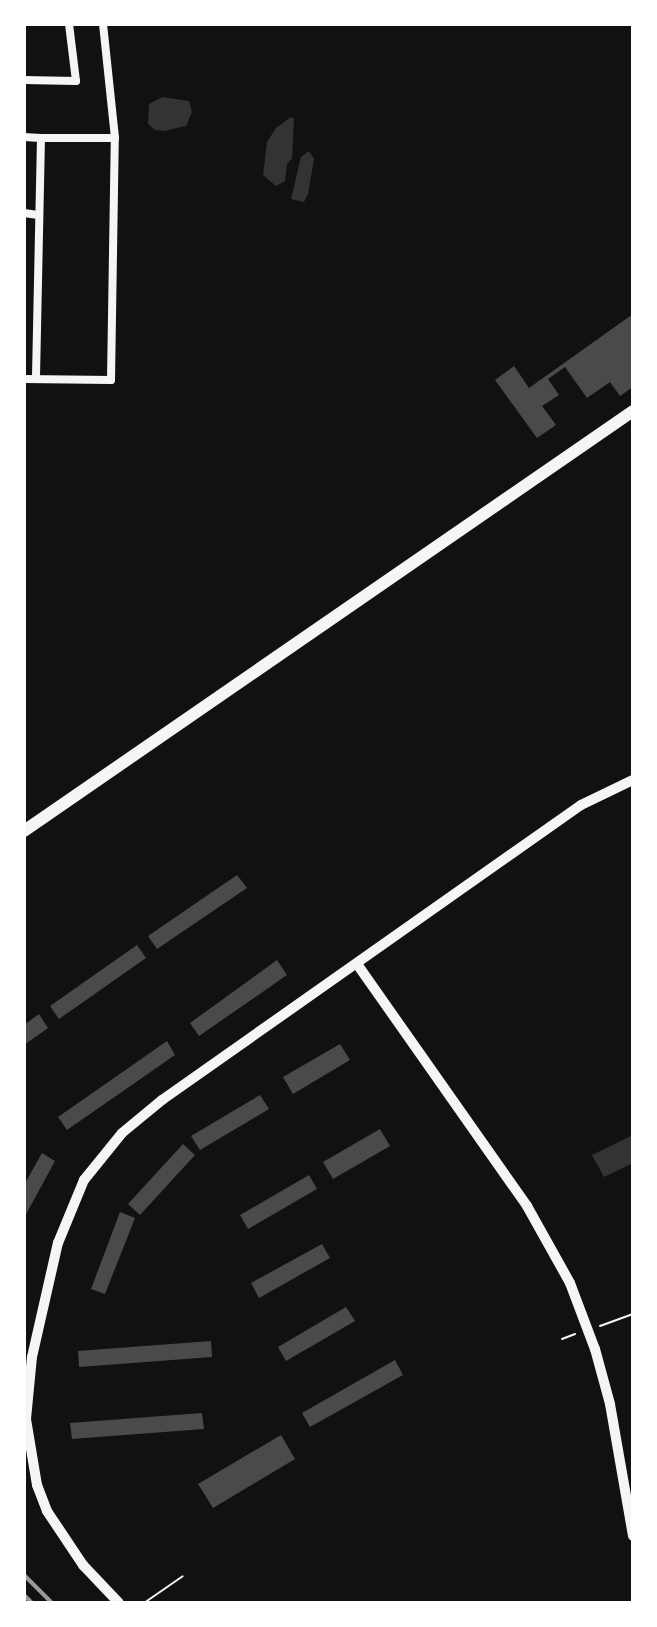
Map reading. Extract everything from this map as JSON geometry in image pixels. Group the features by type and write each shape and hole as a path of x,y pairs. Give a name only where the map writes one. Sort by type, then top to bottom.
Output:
{"main road":[{"path":"24,831 633,411"}],"street":[{"path":"24,80 76,81 69,24"},
{"path":"24,379 111,380 115,138 103,24"},
{"path":"24,137 115,138"},
{"path":"36,379 41,138"},
{"path":"24,213 38,215"},
{"path":"119,1603 67,1544 37,1485 29,1450 26,1395 32,1357 66,1220 84,1180 122,1133 581,805 633,780"},
{"path":"357,964 527,1206 553,1251 595,1349 629,1485 633,1536"}],"path":[{"path":"144,1603 183,1576"}],"shaded area":[{"path":"162,97 189,101 192,112 186,126 164,131 155,130 148,124 149,104"},
{"path":"291,117 294,119 292,158 287,164 285,181 276,186 263,175 267,142 276,128"},
{"path":"309,151 314,159 308,194 304,202 291,199 301,157"},
{"path":"633,1135 633,1163 604,1177 592,1155"}],"building":[{"path":"633,314 633,387 620,396 610,382 587,398 565,367 548,379 559,395 542,406 556,425 537,438 495,380 514,366 529,388"},
{"path":"237,875 247,888 157,949 148,936"},
{"path":"137,945 146,958 59,1019 50,1006"},
{"path":"277,960 287,975 199,1036 190,1023"},
{"path":"39,1014 48,1028 24,1045 24,1025"},
{"path":"167,1041 175,1055 67,1130 58,1117"},
{"path":"340,1044 350,1060 293,1094 283,1077"},
{"path":"260,1095 269,1109 200,1150 191,1136"},
{"path":"380,1129 390,1146 333,1179 323,1162"},
{"path":"183,1144 195,1155 140,1215 128,1204"},
{"path":"42,1153 55,1161 24,1218 24,1185"},
{"path":"309,1175 317,1189 248,1229 240,1215"},
{"path":"120,1212 135,1218 105,1294 91,1289"},
{"path":"322,1244 330,1258 259,1298 251,1283"},
{"path":"346,1307 355,1321 286,1361 278,1347"},
{"path":"211,1341 212,1357 79,1367 78,1351"},
{"path":"395,1360 403,1375 310,1427 302,1413"},
{"path":"202,1413 204,1429 72,1439 70,1423"},
{"path":"281,1435 295,1459 213,1508 198,1484"}],"railway":[{"path":"24,1575 52,1603"},
{"path":"24,1595 32,1603"}]}
